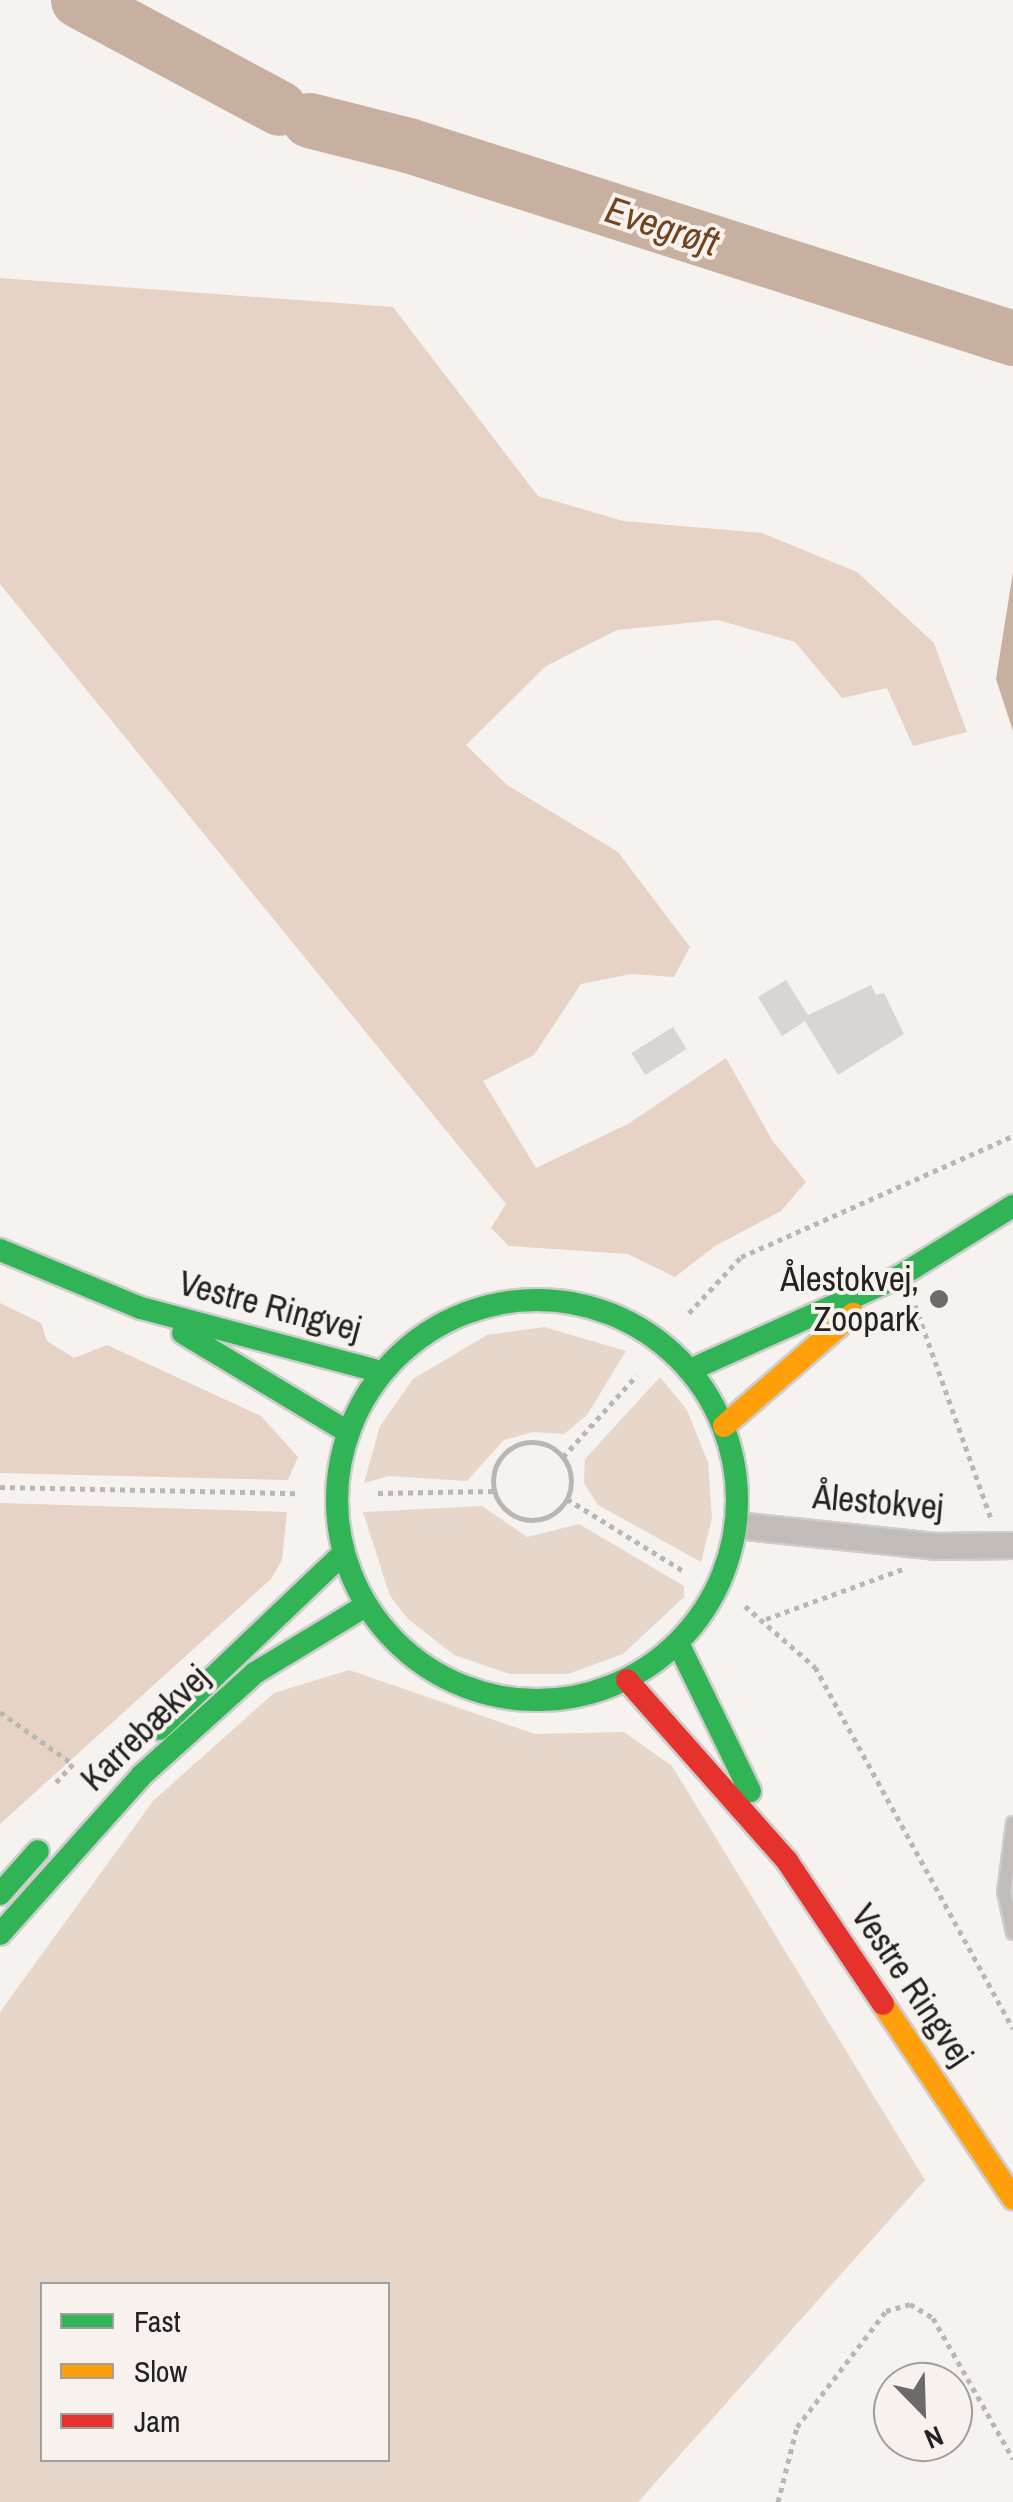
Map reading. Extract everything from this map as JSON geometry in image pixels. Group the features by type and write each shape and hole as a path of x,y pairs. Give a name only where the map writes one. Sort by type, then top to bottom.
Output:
{"main road":[{"path":"690,1370 900,1276 1013,1206"},
{"name":"Vestre Ringvej","path":"0,1250 141,1308 382,1372"},
{"path":"724,1426 900,1276"},
{"path":"536,1299 621,1318 690,1370 724,1426 738,1492 736,1525 717,1588 678,1643 627,1680 545,1700 462,1686 413,1658 366,1606 342,1554 336,1499 348,1432 382,1372 451,1318 536,1299"},
{"name":"Vestre Ringvej","path":"141,1308 348,1432"},
{"name":"Karrebækvej","path":"0,1894 126,1760 342,1554"},
{"name":"Karrebækvej","path":"0,1934 142,1774 240,1686 318,1629 366,1606"},
{"name":"Vestre Ringvej","path":"678,1643 787,1861 1013,2198"},
{"name":"Vestre Ringvej","path":"627,1680 787,1861"}],"street":[{"name":"Ålestokvej","path":"736,1525 934,1546 1006,1544"}],"lane":[{"path":"1013,1823 1004,1892 1013,1934"}],"path":[{"path":"689,1313 742,1256 1013,1136"},
{"path":"900,1276 1006,1544"},
{"path":"563,1457 637,1375"},
{"path":"541,1443 563,1457 571,1477 567,1499 535,1520 510,1512 495,1491 497,1465 515,1446 541,1443"},
{"path":"0,1488 297,1493"},
{"path":"378,1493 495,1491"},
{"path":"567,1499 685,1572"},
{"path":"766,1619 834,1590 894,1576 934,1546"},
{"path":"745,1606 766,1619 815,1667 850,1723 1013,2028"},
{"path":"0,1712 73,1764 55,1783"},
{"path":"778,2502 797,2427 886,2311 910,2304 933,2318 1013,2459"}],"shaded area":[{"path":"0,278 393,307 538,496 623,521 762,533 857,572 934,643 967,732 913,746 887,688 842,698 795,642 718,620 617,630 546,666 466,745 507,785 618,852 690,947 674,977 631,974 581,984 534,1055 483,1081 536,1168 628,1124 726,1058 772,1140 806,1182 781,1211 715,1246 675,1277 628,1254 509,1246 491,1228 506,1204 0,584"},
{"path":"1013,572 1013,731 996,679"},
{"path":"0,1303 41,1323 47,1341 74,1358 107,1345 261,1416 298,1457 288,1480 0,1473"},
{"path":"544,1327 626,1351 587,1415 564,1434 533,1432 504,1440 467,1481 389,1476 364,1483 380,1426 413,1379 487,1335"},
{"path":"660,1377 687,1410 708,1462 712,1518 701,1562 598,1505 584,1483 585,1459"},
{"path":"0,1503 287,1512 282,1560 271,1579 0,1824"},
{"path":"482,1506 527,1537 579,1524 684,1586 684,1597 623,1654 568,1674 510,1674 454,1655 408,1619 390,1596 363,1512"},
{"path":"349,1670 535,1734 624,1732 672,1766 925,2180 638,2502 0,2502 0,2012 153,1801 274,1693"}],"building":[{"path":"786,980 808,1015 871,985 876,995 884,993 904,1034 838,1075 805,1021 782,1036 758,997"},
{"path":"673,1027 687,1049 645,1075 631,1053"}],"waterway":[{"name":"Evegrøft","path":"78,0 279,108"},
{"name":"Evegrøft","path":"309,120 408,145 1013,338"}],"traffic: fast":[{"path":"690,1370 900,1276 1013,1206"},
{"path":"0,1250 141,1308 382,1372"},
{"path":"537,1300 576,1303 614,1315 648,1333 679,1358 704,1389 722,1423 734,1461 737,1500 734,1539 722,1577 704,1611 679,1642 648,1667 614,1685 576,1697 537,1700 498,1697 460,1685 426,1667 395,1642 370,1611 352,1577 340,1539 337,1500 340,1461 352,1423 370,1389 395,1358 426,1333 460,1315 498,1303 537,1300"},
{"path":"183,1333 348,1432"},
{"path":"159,1729 343,1554"},
{"path":"0,1934 142,1775 255,1673 365,1606"},
{"path":"678,1643 750,1791"},
{"path":"0,1894 38,1851"}],"traffic: slow":[{"path":"724,1426 853,1314"},
{"path":"883,2004 1013,2198"}],"traffic: jam":[{"path":"627,1680 787,1861 883,2004"}],"place":[{"name":"Ålestokvej, Zoopark","path":"939,1299"}]}
